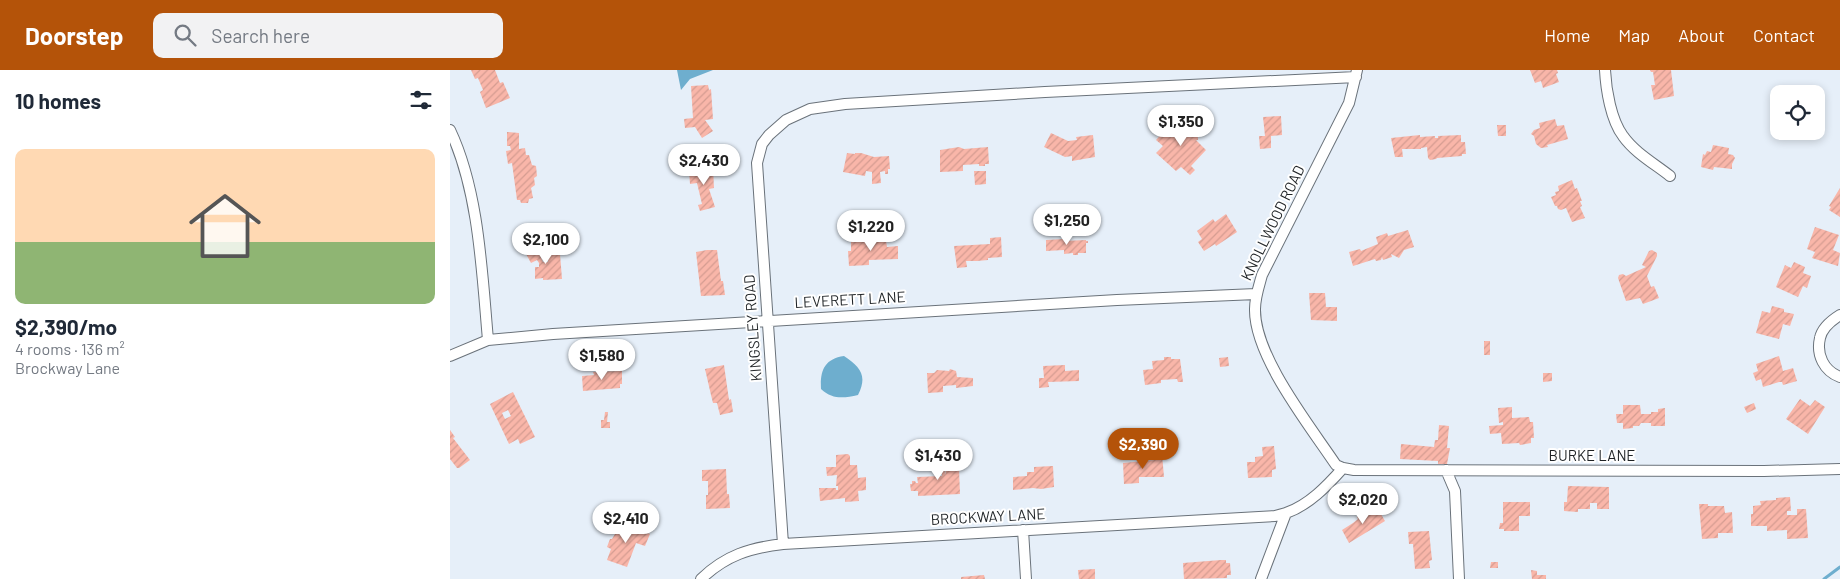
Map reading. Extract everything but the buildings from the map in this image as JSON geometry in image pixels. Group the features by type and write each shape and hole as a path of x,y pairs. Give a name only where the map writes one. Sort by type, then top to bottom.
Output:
{"street":[{"path":"1605,70 1610,105 1622,136 1670,176"},
{"name":"KINGSLEY ROAD","path":"783,544 757,163 762,144 786,120 810,109 845,104 1357,73"},
{"name":"KNOLLWOOD ROAD","path":"1343,468 1336,464 1285,390 1261,343 1255,310 1256,294 1262,275 1349,104 1357,73"},
{"path":"450,130 466,175 479,238 488,340"},
{"name":"LEVERETT LANE","path":"450,356 488,340 552,334 1107,300 1256,294"},
{"path":"1840,315 1824,328 1820,338 1820,352 1823,363 1832,374 1840,377"},
{"path":"1261,579 1286,514 1325,488 1343,468"},
{"name":"BURKE LANE","path":"1343,468 1354,470 1764,471 1840,469"},
{"path":"1446,470 1455,491 1459,579"},
{"name":"BROCKWAY LANE","path":"701,579 712,569 738,553 783,544 1286,514"},
{"path":"1023,530 1026,579"}],"water":[{"path":"677,70 713,70 690,79 681,90"},
{"path":"844,356 861,372 861,388 858,395 834,397 821,389 821,377 828,363"}],"waterway":[{"path":"1824,579 1840,567"}]}
